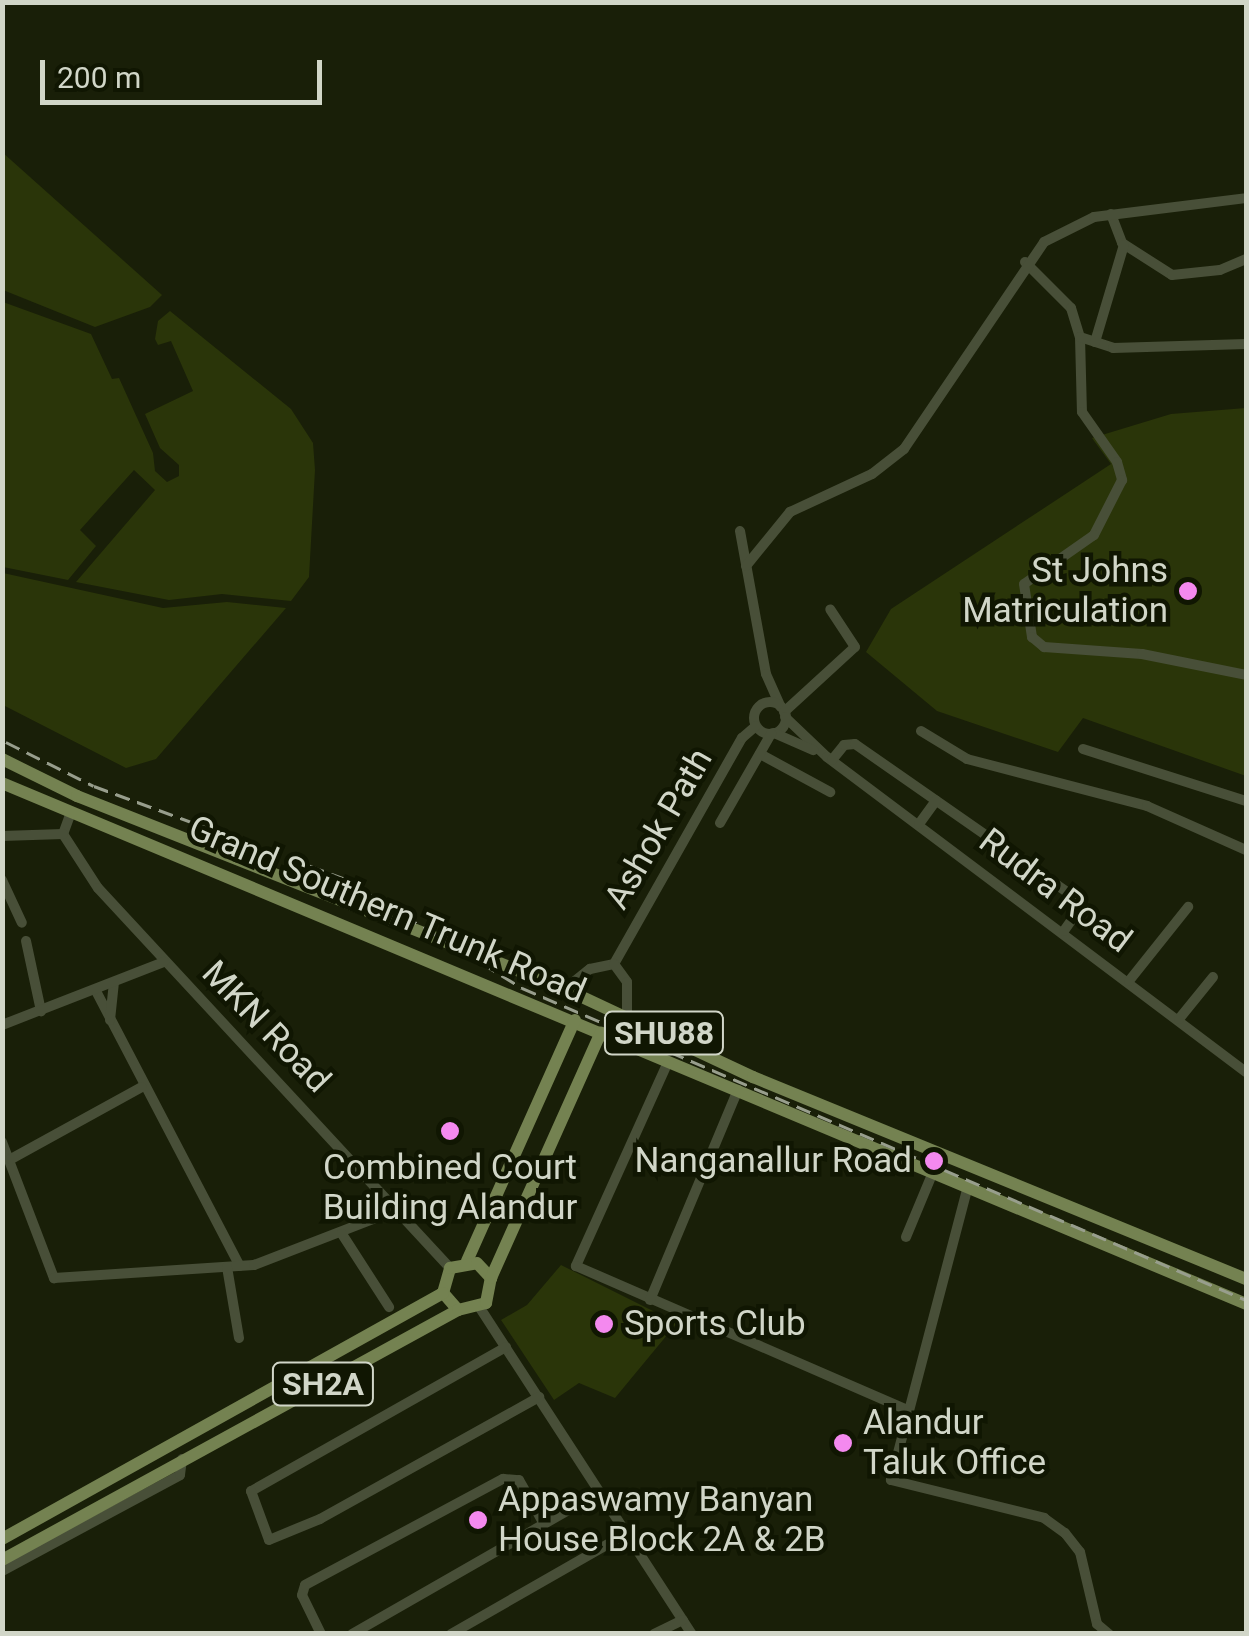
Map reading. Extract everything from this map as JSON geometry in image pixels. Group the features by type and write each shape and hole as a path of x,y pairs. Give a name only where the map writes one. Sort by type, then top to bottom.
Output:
{"main road":[{"name":"Grand Southern Trunk Road","path":"2,760 77,796 565,989 753,1077 1246,1279"},
{"name":"Grand Southern Trunk Road","path":"2,782 70,816 240,877 668,1062 1246,1304"},
{"path":"70,816 77,796"},
{"path":"458,1310 443,1293 450,1268 467,1261 575,1020"},
{"path":"480,1308 490,1297 491,1278 601,1032"},
{"path":"467,1261 491,1278"},
{"name":"SH2A","path":"2,1539 443,1293"},
{"name":"SH2A","path":"2,1560 458,1310 480,1308"},
{"path":"179,1440 185,1457"}],"street":[{"path":"746,566 796,508 872,474 904,449 1025,262 1063,229 1110,214 1246,198"},
{"path":"1110,214 1124,245 1172,274 1220,270 1246,259"},
{"path":"1095,342 1124,245"},
{"path":"1025,262 1071,308 1080,337 1082,412 1120,467 1121,487 1094,535 1024,584 1025,618 1044,647 1142,654 1246,675"},
{"path":"1080,337 1113,348 1246,344"},
{"path":"740,531 766,674 783,712"},
{"path":"720,823 783,712 855,647 830,609"},
{"path":"756,726 766,674"},
{"path":"760,705 783,712"},
{"name":"Rudra Road","path":"783,712 830,759 1064,931 1246,1072"},
{"name":"Rudra Road","path":"756,726 830,759"},
{"name":"Ashok Path","path":"614,964 742,738 756,726"},
{"path":"921,731 967,760 1146,806 1246,850"},
{"path":"830,759 844,745 855,744 1077,899 1080,908 1064,931"},
{"path":"1083,749 1246,801"},
{"path":"760,754 830,792"},
{"path":"920,824 936,802"},
{"path":"2,836 63,834 70,816"},
{"name":"MKN Road","path":"63,834 98,888 400,1209 450,1268"},
{"path":"2,880 22,922"},
{"path":"1129,981 1188,907"},
{"path":"26,941 41,1011"},
{"path":"2,1025 164,962"},
{"path":"565,989 590,969 614,964 627,982 627,1016"},
{"path":"1179,1019 1213,977"},
{"path":"110,1020 114,983"},
{"path":"96,991 142,1087 240,1266"},
{"path":"668,1062 576,1266 906,1410"},
{"path":"11,1158 142,1087"},
{"path":"650,1300 738,1090"},
{"path":"2,1142 54,1278 240,1266 342,1234 400,1209"},
{"path":"906,1237 933,1172"},
{"path":"968,1186 890,1480 1044,1518 1066,1532 1080,1552 1097,1624 1109,1634"},
{"path":"342,1234 389,1307"},
{"path":"227,1267 239,1338"},
{"path":"480,1308 624,1535 692,1634"},
{"path":"506,1347 251,1491 274,1543 539,1397"},
{"path":"2,1570 180,1475 185,1457"},
{"path":"321,1634 302,1595 305,1585 504,1479 519,1480 544,1524"},
{"path":"352,1634 598,1494"},
{"path":"451,1634 624,1535"},
{"path":"654,1634 683,1620"}],"green space":[{"path":"2,152 162,295 150,307 95,327 3,290"},
{"path":"3,302 91,334 112,379 119,378 153,453 155,471 167,482 179,476 179,465 160,448 145,414 193,391 171,341 158,345 155,339 158,321 170,311 291,409 313,443 315,470 309,577 291,601 222,594 169,600 76,582 155,490 134,470 80,530 96,546 68,580 3,567"},
{"path":"1246,408 1246,776 1083,718 1058,752 937,711 866,652 891,609 1111,464 1092,438 1171,414"},
{"path":"3,573 163,608 227,602 286,608 156,759 126,768 3,705"},
{"path":"561,1265 677,1323 615,1398 579,1383 554,1400 501,1320 527,1305"}],"railway":[{"path":"6,742 94,786 345,879 522,988 1246,1300"}],"place":[{"name":"St Johns Matriculation","path":"1188,591"},
{"name":"Combined Court Building Alandur","path":"450,1131"},
{"name":"Nanganallur Road","path":"934,1161"},
{"name":"Sports Club","path":"604,1324"},
{"name":"Alandur Taluk Office","path":"843,1443"},
{"name":"Appaswamy Banyan House Block 2A & 2B","path":"478,1520"}]}
